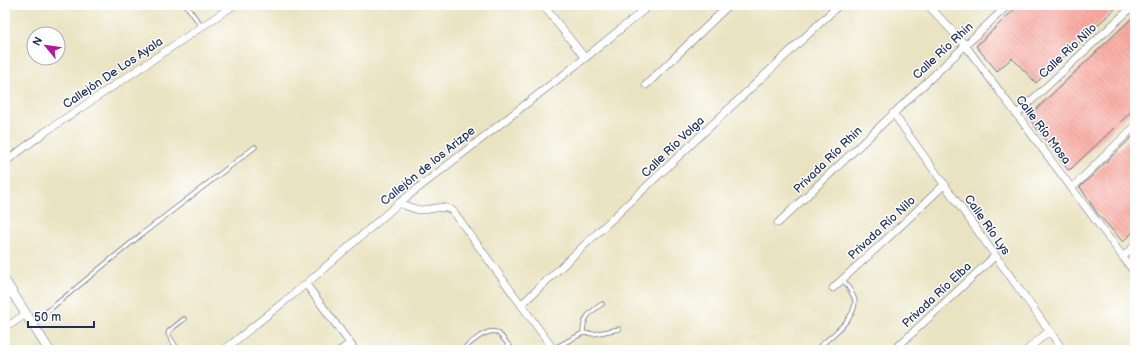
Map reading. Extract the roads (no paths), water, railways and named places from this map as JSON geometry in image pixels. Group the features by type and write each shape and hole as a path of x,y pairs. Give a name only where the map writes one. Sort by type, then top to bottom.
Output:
{"street":[{"name":"Callejón De Los Ayala","path":"5,162 45,132 234,5"},
{"path":"543,5 584,58"},
{"name":"Callejón de los Arizpe","path":"224,350 306,284 399,203 650,5"},
{"path":"646,85 729,5"},
{"name":"Calle Río Volga","path":"521,305 839,5"},
{"name":"Calle Río Mosa","path":"928,5 966,45 1135,273"},
{"name":"Calle Río Rhin","path":"893,113 1008,5"},
{"name":"Calle Rio Nilo","path":"1017,114 1134,5"},
{"name":"Calle Río Lys","path":"893,113 1064,350"},
{"name":"Privada Río Rhin","path":"778,223 893,113"},
{"path":"1072,188 1135,126"},
{"name":"Privada Río Nilo","path":"833,288 945,184"},
{"path":"399,203 420,210 446,207 453,211 552,347"},
{"path":"1123,257 1135,245"},
{"name":"Privada Río Elba","path":"894,350 995,256"},
{"path":"5,280 49,350"},
{"path":"306,284 355,350"},
{"path":"5,324 11,324 26,314"},
{"path":"1027,350 1049,331"},
{"path":"341,350 350,343"}],"lane":[{"path":"186,5 202,27"},
{"path":"32,324 142,234 256,147"},
{"path":"819,347 847,321 853,311 855,300 843,279"},
{"path":"583,333 583,323 590,313 602,304"},
{"path":"178,350 168,334 169,331 184,319"},
{"path":"540,350 552,347 583,333 594,334 619,329"},
{"path":"462,350 486,332 492,331 497,333 513,350"}]}
